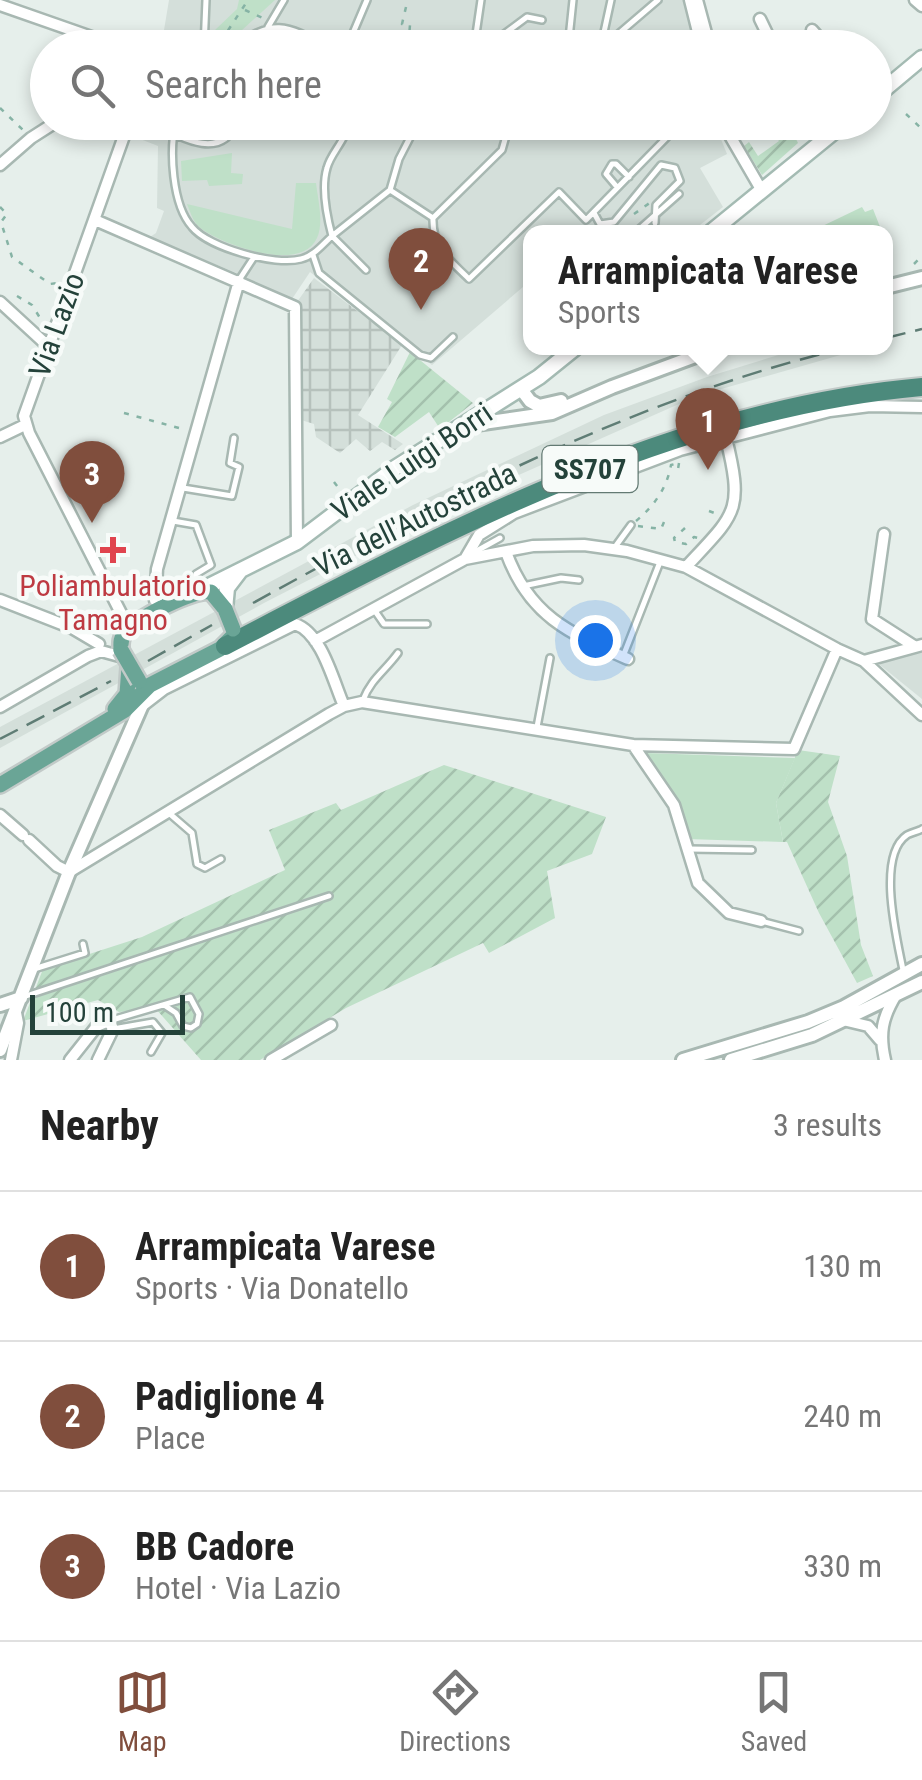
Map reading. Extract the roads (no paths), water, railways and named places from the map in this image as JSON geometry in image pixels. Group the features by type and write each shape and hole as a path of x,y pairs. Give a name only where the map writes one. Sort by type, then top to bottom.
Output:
{"highway":[{"name":"Via dell'Autostrada","path":"281,616 510,504 637,452 802,406 922,388"},
{"name":"SS707","path":"227,624 281,616"},
{"name":"SS707","path":"227,624 281,616"}],"main road":[{"path":"892,83 922,58"},
{"path":"720,225 824,140"},
{"name":"Viale Luigi Borri","path":"197,592 297,542 395,468 516,392 565,355"},
{"path":"227,624 229,585 244,568"},
{"path":"107,720 126,694 134,661 168,606 197,592 211,592 227,624"},
{"path":"134,661 227,624"},
{"path":"0,786 130,706 134,661"}],"street":[{"path":"694,0 699,30"},
{"path":"694,0 704,30"},
{"path":"915,0 922,6"},
{"path":"0,5 72,30"},
{"path":"760,19 765,30"},
{"path":"0,165 30,139"},
{"name":"Via Lazio","path":"25,425 24,416 123,140"},
{"path":"732,140 762,191"},
{"path":"94,220 295,307 297,542"},
{"path":"893,285 922,278"},
{"path":"168,606 158,604 154,594 170,520 239,281"},
{"path":"0,302 49,347"},
{"path":"524,419 513,411 516,392 546,406 698,355"},
{"path":"459,426 564,410 612,387"},
{"path":"466,558 479,535 514,513 680,450 830,411 922,406"},
{"path":"0,437 25,425 124,619 134,661 138,710 69,872 0,1050"},
{"path":"686,567 734,508 737,492 726,438"},
{"path":"884,534 872,619 918,646"},
{"path":"315,641 466,558 533,546 584,545 686,567 837,650 864,660 922,715"},
{"path":"506,552 520,586 532,602 558,624 626,658"},
{"path":"0,600 72,628 134,661"},
{"path":"138,710 164,689 288,625 298,624 315,641 344,706"},
{"path":"0,707 100,644"},
{"path":"864,660 918,646"},
{"path":"69,872 344,706 362,702 633,744 794,749 837,650"},
{"path":"79,660 100,651 134,661"},
{"path":"633,744 674,806 691,867 704,891 729,914 761,921"},
{"path":"0,815 57,866 69,872"},
{"path":"683,1060 808,1022 922,964"},
{"path":"731,1060 812,1036 922,982"},
{"path":"885,1060 880,1040 883,1020 896,996"},
{"path":"0,1004 22,998"},
{"path":"11,1060 16,1013"},
{"path":"848,1021 868,1026 880,1040"},
{"path":"70,1060 96,1026 111,1025 98,1060"},
{"path":"271,1060 331,1025"}],"lane":[{"path":"205,30 206,0"},
{"path":"258,30 269,24 284,0"},
{"path":"353,30 367,0"},
{"path":"477,30 481,0"},
{"path":"570,30 573,0"},
{"path":"605,30 611,0"},
{"path":"622,30 658,0"},
{"path":"509,30 527,16 542,20"},
{"path":"269,24 293,30"},
{"path":"173,140 171,159 190,226 199,234 254,258 298,260 313,254 390,190 409,140"},
{"path":"187,140 201,146 224,140"},
{"path":"343,140 326,169 326,216 332,236 366,270"},
{"path":"505,140 502,150 432,218 432,234 440,250 469,279 523,227"},
{"path":"525,225 559,192 586,220 664,140"},
{"path":"618,188 606,174 607,168 616,164 629,177"},
{"path":"594,212 600,224 614,222 661,166 668,165 675,168 680,181 656,205 656,223"},
{"path":"390,190 432,218"},
{"path":"645,225 679,194"},
{"path":"313,254 319,273 420,355 431,358 453,337"},
{"path":"239,281 254,258"},
{"path":"180,487 232,496 239,467 230,462 234,438"},
{"path":"170,520 196,525 210,565 196,574 197,592"},
{"path":"613,549 631,525"},
{"path":"466,558 500,538"},
{"path":"626,658 661,561"},
{"path":"520,586 561,578 580,580"},
{"path":"373,609 384,624 427,624"},
{"path":"362,702 372,679 398,654"},
{"path":"537,727 550,658"},
{"path":"168,812 192,833 197,864 205,868 220,859"},
{"path":"904,973 890,870 902,840 922,829"},
{"path":"686,848 752,850"},
{"path":"22,998 329,896"},
{"path":"761,921 799,931"},
{"path":"31,970 85,953 84,944"},
{"path":"111,1025 164,1004 190,997 199,1014 197,1024 191,1028 182,1026 164,1004"},
{"path":"111,1025 153,1022 162,1033 151,1052"}],"railway":[{"path":"893,336 922,329"},
{"path":"253,603 468,490 616,423 691,394 819,355"},
{"path":"148,661 212,625"},
{"path":"0,739 111,681"}],"place":[{"name":"Padiglione 4","path":"421,310"},
{"name":"Arrampicata Varese","path":"708,470"},
{"name":"BB Cadore","path":"92,523"},
{"name":"Poliambulatorio Tamagno","path":"113,550"}]}
